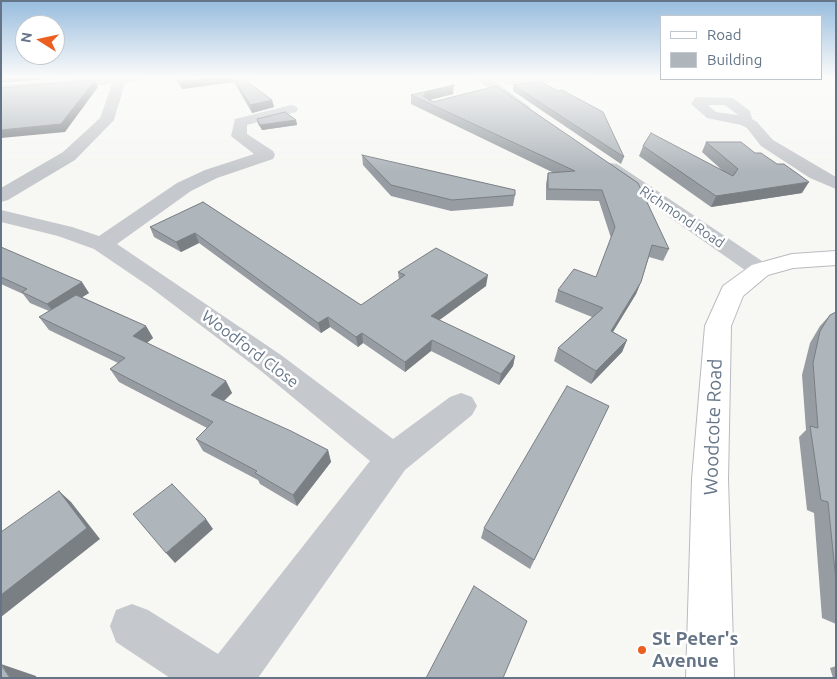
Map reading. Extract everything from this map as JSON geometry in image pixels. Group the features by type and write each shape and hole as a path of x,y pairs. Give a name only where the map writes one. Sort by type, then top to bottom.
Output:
{"main road":[{"name":"Woodcote Road","path":"710,678 710,479 718,326 732,292 760,270 792,261 836,258"}],"street":[{"path":"1,196 69,156 107,120 111,109"},
{"path":"102,244 184,188 211,174 268,155 239,136 240,122 291,109"},
{"path":"524,109 536,117"},
{"path":"704,109 712,115 745,121 752,125 767,143 816,174 836,184"},
{"path":"738,109 745,114 745,121"},
{"name":"Richmond Road","path":"600,161 760,270"},
{"name":"Woodford Close","path":"1,216 65,231 102,244 159,282 271,364 393,459"},
{"path":"229,678 393,459 461,406"},
{"path":"132,626 212,678"}],"building":[{"path":"1,109 73,109 61,124 1,130"},
{"path":"441,109 529,109 638,183 669,249 652,245 641,282 611,331 627,340 596,371 558,348 603,308 558,290 574,269 596,277 615,227 602,190 548,189 548,173 575,171"},
{"path":"550,109 597,109 603,112 624,157"},
{"path":"285,112 296,120 260,125 257,119"},
{"path":"651,133 733,176 738,169 706,142 741,142 755,153 761,153 777,164 784,164 809,182 716,196 643,146"},
{"path":"362,155 515,190 515,195 452,200 391,185"},
{"path":"203,202 361,305 405,275 398,272 436,248 488,275 431,316 515,356 501,374 432,340 405,362 362,333 356,337 328,317 318,323 195,233 176,242 150,227"},
{"path":"1,247 82,282 47,304 22,292 27,289 1,277"},
{"path":"76,295 146,326 133,336 226,381 211,395 328,450 293,495 255,473 257,471 196,439 213,422 110,369 125,358 39,317"},
{"path":"836,312 836,581 828,502 821,500 810,426 818,428 813,363 820,331 830,315"},
{"path":"567,386 609,406 534,560 484,528"},
{"path":"172,484 206,519 166,553 133,514"},
{"path":"59,491 87,528 1,595 1,532"},
{"path":"474,586 527,621 503,678 426,678"},
{"path":"1,665 10,678 1,678"}],"place":[{"name":"St Peter's Avenue","path":"642,650"}]}
